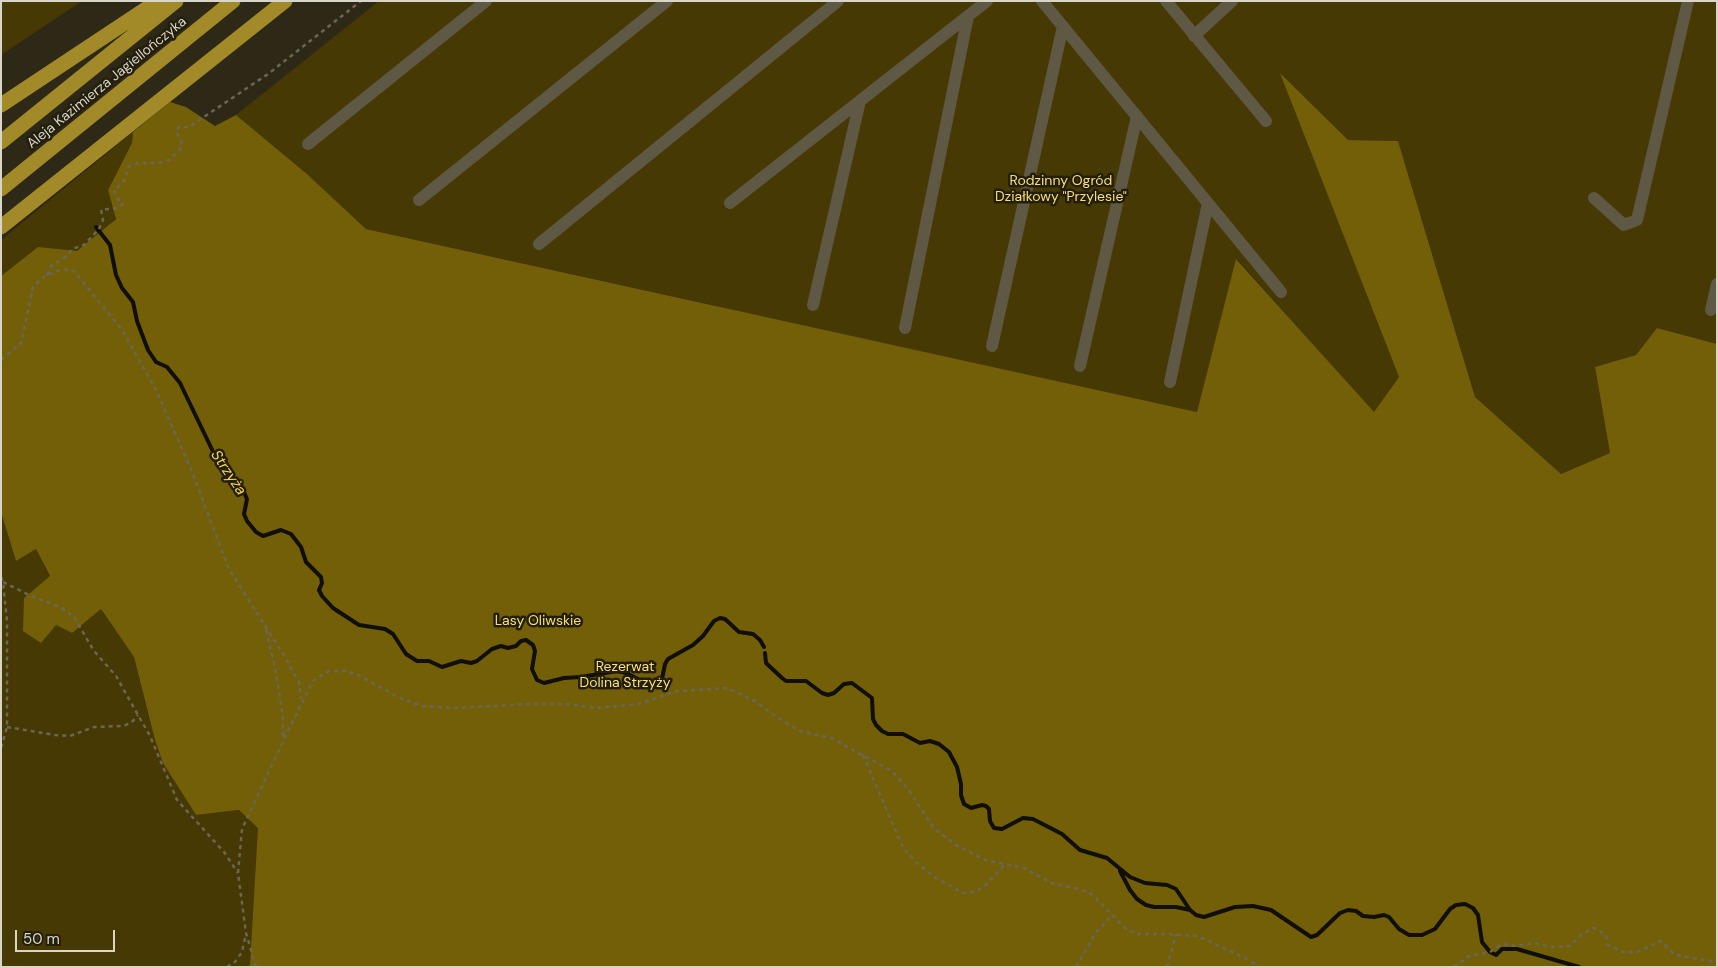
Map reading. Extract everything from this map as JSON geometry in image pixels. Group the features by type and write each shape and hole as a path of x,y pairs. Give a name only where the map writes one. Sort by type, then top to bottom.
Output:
{"highway":[{"path":"1,105 158,1"},
{"name":"Aleja Kazimierza Jagiellończyka","path":"1,142 176,1"},
{"name":"Aleja Kazimierza Jagiellończyka","path":"1,189 233,1"},
{"path":"1,227 285,1"}],"lane":[{"path":"308,144 486,1"},
{"path":"419,200 668,1"},
{"path":"539,244 838,1"},
{"path":"730,204 987,1"},
{"path":"1042,1 1281,292"},
{"path":"1166,1 1266,121"},
{"path":"1194,36 1232,1"},
{"path":"1594,198 1624,225 1637,220 1688,1"},
{"path":"905,328 968,16"},
{"path":"992,346 1063,26"},
{"path":"813,305 860,101"},
{"path":"1080,366 1137,116"},
{"path":"1170,382 1208,204"},
{"path":"1711,310 1717,284"}],"path":[{"path":"46,276 50,267 67,256 72,249 84,245 99,229 102,220 101,210 117,208 123,204 117,198 114,190 125,180 128,166 138,163 169,160 181,148 182,144 176,131 179,127 189,127 268,74 361,1"},
{"path":"1,360 21,343 33,287 46,276 62,269 74,270 122,330 156,390 191,469 229,569 299,684 302,701"},
{"path":"1,577 7,621 7,727 1,748"},
{"path":"3,582 62,608 74,617 94,651 116,676 150,736 177,800 224,852 238,873"},
{"path":"265,626 275,667 283,718 283,740"},
{"path":"256,967 246,933 238,873 242,829 283,740 313,681 329,671 346,671 358,675 400,698 421,706 455,708 528,704 565,704 597,708 639,704 677,691 727,688 755,701 800,731 831,738 892,771 908,789 933,828 954,844 985,860 1024,868 1051,882 1080,889 1093,895 1125,928 1136,934 1198,936 1260,967"},
{"path":"7,727 55,736 70,736 94,727 123,726 130,723 138,715"},
{"path":"862,754 903,848 918,864 936,878 963,893 973,892 984,887 1005,864"},
{"path":"1076,967 1096,934 1112,914"},
{"path":"1454,967 1469,956 1490,952 1502,944 1516,946 1534,943 1552,947 1570,946 1582,934 1594,928 1606,935 1608,945 1623,952 1637,952 1661,941 1673,953 1680,956 1717,962"},
{"path":"227,967 235,962 242,952 246,933"},
{"path":"1167,967 1176,934"}],"green space":[{"path":"1,1 82,1 1,55"},
{"path":"379,1 1717,1 1717,344 1657,328 1636,355 1595,367 1610,453 1561,474 1475,397 1398,141 1348,140 1281,74 1399,377 1374,413 1237,259 1197,412 758,316 1717,967 262,967 250,965 245,967 1,967 1,512 16,561 36,549 50,577 24,598 56,625 72,633 101,609 134,657 155,740 163,763 196,815 240,810 258,827 38,247 1,276 1,240 133,132 132,143 108,190 116,218 103,230 342,278 717,306 366,229 307,174 236,115"},
{"name":"Lasy Oliwskie","path":"1280,73 1348,140 1398,141 1475,397 1561,474 1610,453 1595,367 1636,355 1657,328 1717,344 1717,967 245,967 250,965 258,828 239,810 196,815 163,763 155,740 134,657 101,609 72,633 56,625 41,643 23,631 24,598 50,576 36,549 16,561 1,512 1,276 38,247 77,251 116,219 108,190 132,143 133,132 170,102 186,107 215,126 236,115 307,174 366,229 1197,412 1236,259 1374,412 1399,377"}],"waterway":[{"name":"Strzyża","path":"96,227 110,245 116,275 122,288 133,302 137,321 148,350 156,362 167,367 180,383 218,462 242,488 247,499 244,514 247,521 256,532 263,536 281,530 291,534 301,547 306,562 321,577 322,583 319,590 322,596 333,608 359,625 385,629 393,634 406,654 417,661 429,661 442,667 461,661 471,663 477,661 492,649 501,646 508,648 516,646 521,641 526,640 533,645 535,651 532,669 537,680 544,683 564,678 617,671 626,673 644,682 659,683 668,659 693,645 703,636 714,621 720,618 725,619 739,632 753,634 764,647"},
{"name":"Strzyża","path":"765,653 766,663 786,681 806,681 822,693 828,695 834,693 844,684 852,683 872,698 873,719 882,731 888,734 903,734 920,743 930,741 939,744 949,752 957,767 964,804 971,808 982,805 986,806 989,809 990,821 994,828 1002,829 1023,818 1033,819 1062,834 1080,850 1107,858 1130,877 1145,883 1167,885 1176,889 1190,910 1196,915 1204,917 1235,907 1253,906 1271,910 1311,937 1317,935 1340,913 1348,910 1356,911 1363,916 1374,917 1384,915 1389,917 1399,929 1409,935 1422,935 1435,929 1450,909 1456,905 1465,904 1473,908 1478,915 1482,942 1490,952 1496,955 1502,949 1517,949 1579,967"},
{"path":"1120,871 1130,890 1137,899 1146,905 1190,910"}],"park label":[{"name":"Rodzinny Ogród Działkowy \"Przylesie\"","path":"1061,190"},
{"name":"Rezerwat Dolina Strzyży","path":"625,676"}]}
